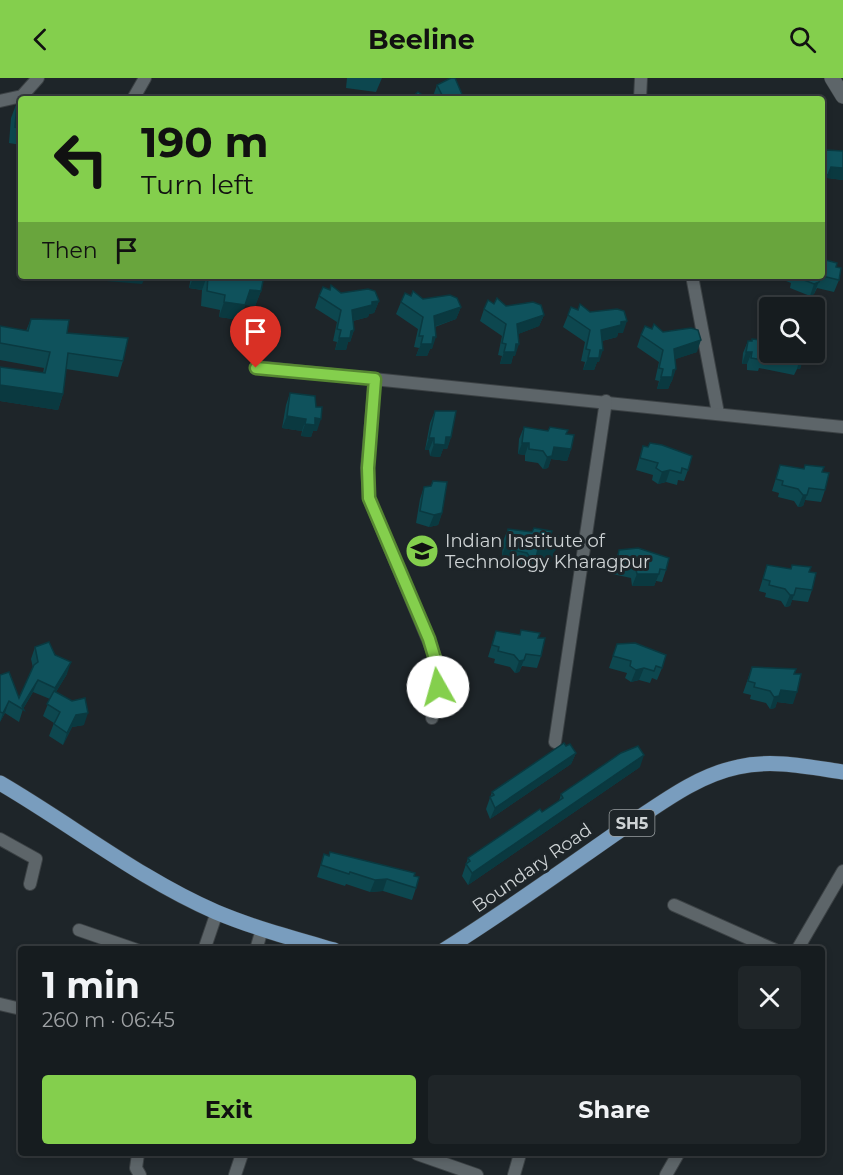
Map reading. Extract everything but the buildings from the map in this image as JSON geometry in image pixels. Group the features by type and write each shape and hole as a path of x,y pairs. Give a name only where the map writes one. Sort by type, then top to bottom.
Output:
{"main road":[{"name":"Boundary Road","path":"450,946 673,795 710,774 740,766 768,764 843,772"},
{"path":"0,783 170,889 216,912 262,929 320,946"}],"street":[{"path":"22,96 38,78"},
{"path":"135,96 145,78"},
{"path":"640,96 641,78"},
{"path":"832,78 843,96"},
{"path":"0,101 18,97"},
{"path":"693,279 718,413"},
{"path":"256,368 606,401 843,427"},
{"path":"375,379 368,468 369,498 435,659 438,687 432,718"},
{"path":"555,742 606,401"},
{"path":"0,839 34,856 37,864 30,884"},
{"path":"799,946 843,871"},
{"path":"674,905 767,946"},
{"path":"205,946 216,912"},
{"path":"257,946 262,929"},
{"path":"79,930 125,946"},
{"path":"0,1004 18,1008"},
{"path":"136,1173 138,1156"},
{"path":"235,1175 241,1156"},
{"path":"423,1156 477,1175"},
{"path":"514,1175 519,1156"},
{"path":"666,1175 677,1156"}],"place":[{"name":"Indian Institute of Technology Kharagpur","path":"422,551"}],"route":[{"path":"256,368 375,379 368,468 369,498 429,639 438,672 438,687"}]}
